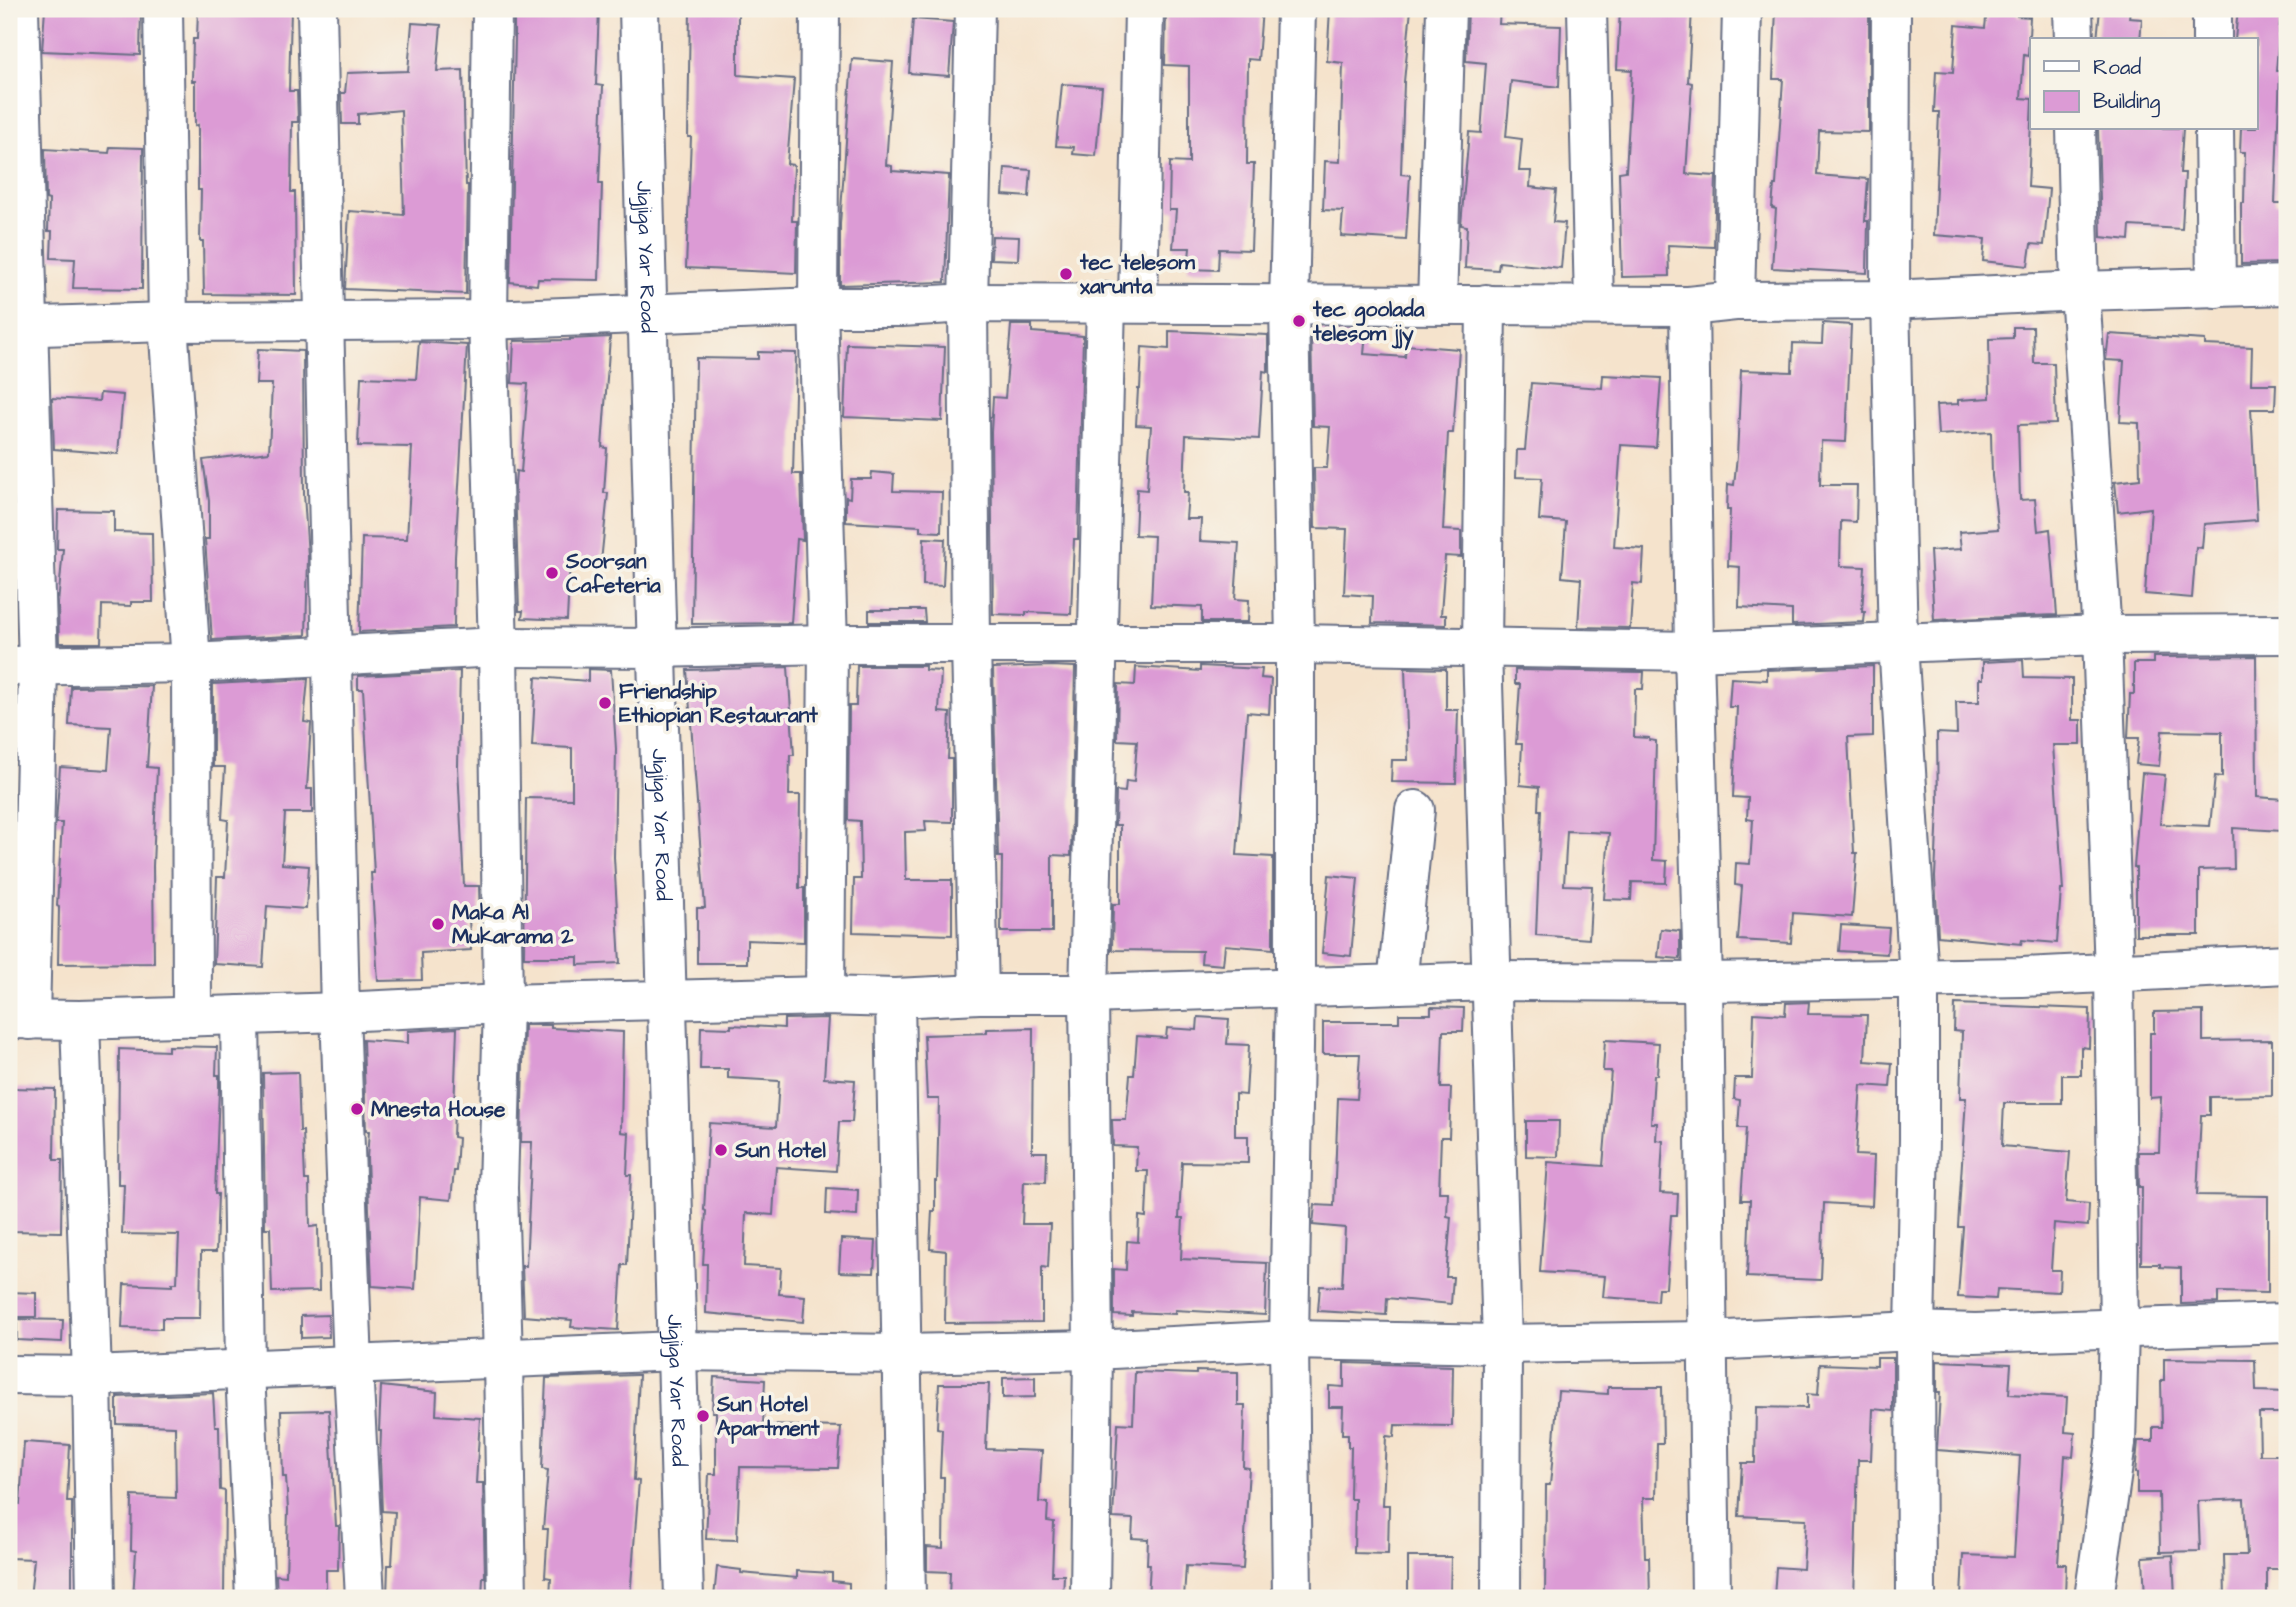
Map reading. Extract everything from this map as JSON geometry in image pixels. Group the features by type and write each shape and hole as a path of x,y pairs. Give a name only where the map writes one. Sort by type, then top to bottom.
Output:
{"street":[{"path":"19,9 23,666 19,1020 192,1017 503,1004 825,996 895,998 979,994 1089,994 1492,981 1919,979 2287,964"},
{"path":"163,9 168,322 191,663 192,1017"},
{"path":"317,9 340,1012 353,1366 365,1598"},
{"path":"492,9 488,320 498,647 503,1004 498,1188 507,1598"},
{"name":"Jigjiga Yar Road","path":"639,9 664,1002 684,1598"},
{"path":"820,9 818,307 828,644 825,996"},
{"path":"975,9 968,303 971,645 979,994"},
{"path":"1090,1598 1093,1350 1089,994 1098,644 1144,9"},
{"path":"1292,1598 1289,1340 1295,987 1295,644 1289,304 1296,9"},
{"path":"1437,304 1446,9"},
{"path":"1587,9 1594,304"},
{"path":"1735,301 1742,9"},
{"path":"1891,9 1890,300 1898,643 1919,979 1919,1139 1914,1331 1916,1598"},
{"path":"2073,9 2074,38"},
{"path":"2212,9 2212,38"},
{"path":"2076,130 2080,291 2102,635 2114,973 2119,1328 2116,1444 2094,1598"},
{"path":"2214,130 2216,288"},
{"path":"19,326 488,320 968,303 1486,303 1689,306 1735,301 1890,300 2287,285"},
{"path":"1486,303 1482,648 1502,1344 1501,1598"},
{"path":"1689,306 1694,651 1703,982 1711,1598"},
{"path":"23,666 191,663 498,647 1295,644 1694,651 2102,635 2287,634"},
{"path":"1397,984 1415,810"},
{"path":"895,998 906,1598"},
{"path":"240,1015 245,1370 255,1598"},
{"path":"79,1020 92,1376 96,1598"},
{"path":"9,1375 92,1376 676,1351 902,1354 1093,1350 1289,1340 1502,1344 1707,1341 1914,1331 1975,1333 2287,1323"}],"building":[{"path":"45,9 141,9 140,55 42,51"},
{"path":"198,9 291,9 289,91 297,91 298,122 292,122 291,192 295,192 296,295 204,294 203,241 200,241 201,190 198,190 198,125 195,126 195,81 192,81 193,39 197,39"},
{"path":"514,9 599,9 596,85 603,86 599,280 538,279 537,285 510,282"},
{"path":"690,9 738,9 738,75 794,79 787,164 794,165 792,221 797,221 796,273 686,268 691,137 688,137"},
{"path":"1166,9 1262,9 1258,60 1248,59 1247,164 1254,164 1251,250 1219,249 1218,270 1188,269 1190,248 1173,248 1176,210 1169,210 1170,162 1189,163 1189,66 1165,65"},
{"path":"1330,9 1411,9 1404,82 1401,174 1410,175 1406,240 1341,236 1343,211 1323,210 1325,161 1340,162 1343,63 1327,61"},
{"path":"1468,9 1500,9 1499,24 1561,26 1559,87 1511,81 1506,137 1522,139 1519,171 1531,171 1530,187 1556,190 1553,222 1565,223 1561,268 1499,262 1498,270 1465,268 1467,226 1461,225 1469,132 1481,133 1486,63 1466,61"},
{"path":"1620,9 1692,9 1688,82 1692,83 1686,174 1716,176 1714,247 1668,245 1669,276 1622,277 1619,172 1626,171 1632,70 1617,69"},
{"path":"1776,9 1869,9 1869,132 1819,131 1817,175 1868,179 1865,221 1868,221 1867,273 1772,268 1776,209 1772,208 1783,79 1773,79"},
{"path":"1987,9 2017,9 2017,16 2030,17 2028,56 2024,55 2021,98 2030,99 2028,187 2049,189 2044,245 2031,244 2028,266 1983,261 1985,239 1934,235 1939,112 1934,112 1936,71 1953,72 1956,25 1985,28"},
{"path":"2100,9 2130,9 2129,18 2142,19 2140,38 2097,38"},
{"path":"2238,9 2281,9 2276,71 2280,71 2275,203 2284,203 2283,263 2241,264 2241,203 2244,203 2245,152 2240,152 2241,130 2258,130 2258,38 2235,38"},
{"path":"913,19 953,22 949,76 909,73"},
{"path":"412,23 441,25 437,71 463,70 468,185 466,294 345,289 349,211 404,215 401,110 358,114 358,124 342,124 341,93 345,93 347,73 408,71"},
{"path":"852,59 893,62 886,165 892,166 892,171 949,175 945,282 840,285 840,224"},
{"path":"1062,84 1102,87 1096,156 1073,154 1074,147 1056,146"},
{"path":"2098,130 2183,130 2180,173 2185,173 2182,229 2130,226 2129,240 2101,237"},
{"path":"110,147 143,148 142,289 73,288 75,259 51,258 52,231 48,231 49,200 46,199 45,149 109,153"},
{"path":"1005,168 1031,170 1029,197 1003,195"},
{"path":"992,236 1019,237 1018,260 991,259"},
{"path":"1823,323 1851,325 1846,442 1821,441 1820,485 1857,485 1856,522 1841,521 1840,566 1865,567 1862,612 1865,612 1864,622 1792,625 1792,610 1739,607 1740,567 1728,566 1728,484 1734,485 1741,370 1792,372 1793,343 1822,344"},
{"path":"1011,325 1032,325 1032,332 1083,336 1078,539 1074,539 1071,614 993,614 993,397 1005,398"},
{"path":"2013,327 2033,327 2034,363 2054,363 2056,424 2018,425 2020,500 2035,499 2038,531 2050,529 2057,615 1934,620 1930,551 1961,549 1959,532 1998,529 1992,476 1991,432 1938,435 1936,405 1958,404 1958,400 1990,398 1989,339 2013,338"},
{"path":"1311,329 1366,332 1364,354 1405,357 1406,345 1459,349 1453,433 1448,433 1443,530 1461,531 1461,557 1445,556 1441,615 1446,615 1446,625 1372,623 1373,596 1344,594 1347,529 1315,528 1314,468 1327,468 1330,427 1313,426"},
{"path":"1169,331 1268,335 1268,372 1263,371 1259,439 1186,435 1186,519 1201,519 1200,541 1239,543 1235,599 1249,600 1248,622 1202,622 1202,607 1151,605 1154,536 1135,535 1137,489 1147,490 1151,426 1136,425 1138,389 1142,347 1169,349"},
{"path":"2109,334 2205,340 2205,345 2252,347 2251,384 2276,384 2275,409 2251,409 2257,520 2204,524 2202,548 2196,547 2192,598 2145,594 2151,508 2118,512 2115,482 2140,479 2139,423 2120,422 2124,361 2106,360"},
{"path":"610,337 602,447 607,448 604,493 608,493 601,562 570,560 567,620 522,618 523,611 519,611 515,485 516,471 521,472 528,384 512,383 514,341"},
{"path":"419,342 467,345 455,557 454,627 359,632 362,538 407,539 412,447 358,446 361,377 416,379"},
{"path":"847,344 945,347 942,421 844,417"},
{"path":"258,349 303,351 304,494 308,557 306,635 212,640 205,539 209,539 209,501 203,460 269,452 272,384 256,384"},
{"path":"758,352 796,353 793,474 801,474 803,540 797,539 791,623 692,624 696,358 758,359"},
{"path":"1603,375 1661,378 1656,447 1621,445 1614,547 1644,549 1642,584 1633,583 1630,628 1578,627 1581,579 1562,577 1566,522 1539,520 1542,478 1516,477 1517,450 1525,450 1531,383 1602,388"},
{"path":"100,393 123,395 118,454 54,449 52,398 99,401"},
{"path":"872,472 894,474 893,491 942,492 941,532 920,531 920,526 846,522 846,497 850,498 851,479 871,479"},
{"path":"58,510 114,511 114,532 152,533 153,602 131,602 131,606 102,605 101,643 59,643 58,604 63,549 57,549"},
{"path":"924,538 945,539 943,586 923,585"},
{"path":"869,610 924,610 925,622 869,622"},
{"path":"2256,656 2257,797 2284,799 2282,831 2233,828 2234,869 2199,870 2199,935 2136,935 2134,867 2142,773 2165,775 2160,824 2210,826 2215,776 2222,777 2222,732 2162,731 2159,766 2136,764 2139,738 2128,738 2130,694 2134,694 2134,663 2153,663 2153,657"},
{"path":"2023,660 2024,678 2072,679 2072,720 2081,720 2081,745 2053,745 2063,890 2057,943 2022,940 2021,944 1938,936 1935,877 1937,733 1957,734 1956,702 1979,702 1979,679 1983,679 1983,662"},
{"path":"857,666 925,666 925,670 941,671 939,712 950,713 948,759 952,759 952,822 925,821 926,831 905,832 906,880 952,880 952,935 853,932 854,879 861,879 860,821 848,820 849,706 856,706"},
{"path":"1200,666 1262,669 1261,678 1271,679 1269,714 1247,712 1237,855 1273,857 1273,949 1225,945 1223,965 1201,963 1202,951 1112,950 1113,904 1120,904 1120,825 1115,825 1116,791 1125,792 1126,781 1134,782 1137,741 1117,740 1118,684 1135,685 1136,667 1200,671"},
{"path":"1873,666 1873,736 1848,737 1854,853 1857,853 1852,917 1793,913 1791,943 1738,940 1742,886 1735,885 1736,863 1750,864 1753,820 1747,819 1748,798 1733,797 1737,707 1729,707 1731,678 1767,680 1767,670"},
{"path":"788,667 794,755 790,755 789,795 800,795 799,888 804,888 804,942 747,940 747,963 697,963 697,908 705,908 687,670"},
{"path":"1075,667 1071,856 1052,855 1052,932 1001,932 1002,857 998,857 993,668"},
{"path":"1405,668 1446,669 1446,710 1458,710 1456,783 1391,782 1392,760 1408,760"},
{"path":"588,669 611,670 616,749 614,857 620,963 578,965 578,957 524,957 526,798 572,799 572,748 532,746 536,677 588,681"},
{"path":"1515,670 1644,672 1643,689 1635,689 1634,737 1656,741 1653,860 1667,861 1666,883 1632,882 1631,900 1604,899 1609,833 1567,831 1564,885 1592,886 1589,939 1536,935 1541,810 1538,810 1539,787 1520,785 1522,744 1516,744 1520,684 1515,684"},
{"path":"460,671 458,767 464,886 479,886 480,919 469,920 471,950 421,953 422,980 378,981 363,689 358,689 358,676"},
{"path":"308,679 304,722 311,723 307,789 312,789 312,813 285,813 282,864 309,866 306,909 267,906 263,967 214,964 217,877 225,877 228,820 222,819 225,767 213,767 213,684"},
{"path":"152,686 147,767 157,768 153,866 154,963 58,964 57,906 62,823 56,823 60,767 108,770 111,727 69,725 71,687"},
{"path":"1329,875 1358,878 1351,956 1322,953"},
{"path":"1841,925 1889,928 1887,954 1839,951"},
{"path":"1661,929 1680,931 1680,959 1658,957"},
{"path":"1809,1002 1808,1014 1867,1015 1865,1061 1892,1063 1890,1087 1861,1085 1856,1155 1874,1156 1872,1206 1824,1203 1821,1280 1747,1277 1750,1200 1741,1200 1746,1128 1738,1128 1740,1100 1734,1099 1735,1078 1752,1078 1754,1013 1785,1015 1786,1003"},
{"path":"1955,1004 2090,1009 2089,1048 2081,1047 2081,1075 2062,1075 2062,1103 2004,1103 2002,1146 2070,1152 2066,1202 2089,1204 2088,1226 2054,1223 2051,1270 2060,1270 2059,1292 1997,1289 1996,1299 1958,1297 1963,1227 1958,1227 1966,1098 1960,1098 1962,1032 1954,1031"},
{"path":"1431,1007 1464,1008 1463,1031 1443,1031 1441,1088 1451,1088 1449,1137 1441,1137 1439,1192 1448,1192 1447,1216 1451,1217 1446,1277 1453,1277 1451,1304 1387,1298 1386,1315 1318,1311 1320,1286 1342,1287 1345,1228 1313,1225 1315,1205 1334,1206 1338,1098 1357,1099 1360,1054 1323,1054 1323,1022 1399,1022 1399,1014 1431,1014"},
{"path":"2203,1011 2203,1041 2272,1040 2272,1096 2210,1097 2210,1115 2201,1115 2197,1195 2268,1196 2268,1293 2218,1292 2218,1303 2181,1304 2181,1268 2141,1264 2142,1187 2139,1187 2138,1152 2159,1152 2161,1097 2150,1098 2150,1033 2154,1033 2154,1012"},
{"path":"1198,1017 1229,1019 1227,1044 1249,1045 1246,1095 1235,1094 1235,1136 1248,1136 1248,1163 1182,1162 1179,1218 1183,1218 1181,1259 1267,1263 1265,1315 1175,1310 1175,1314 1132,1312 1132,1316 1114,1315 1114,1269 1126,1270 1127,1241 1138,1242 1139,1216 1146,1217 1148,1171 1136,1171 1137,1147 1113,1146 1112,1120 1126,1120 1137,1036 1166,1038 1167,1028 1197,1030"},
{"path":"828,1018 824,1078 855,1080 852,1122 839,1122 836,1171 776,1167 773,1215 746,1213 744,1266 781,1268 779,1294 805,1296 803,1322 706,1313 707,1264 703,1264 709,1123 776,1127 779,1081 728,1078 728,1069 700,1069 701,1027 731,1028 731,1025 784,1028 784,1019"},
{"path":"524,1025 623,1032 621,1132 629,1133 627,1175 631,1175 627,1265 622,1265 618,1330 571,1327 572,1320 524,1316 522,1266 526,1266 532,1142 521,1142"},
{"path":"457,1028 453,1137 458,1138 451,1200 420,1197 415,1289 372,1286 367,1158 369,1131 366,1131 363,1040 408,1043 408,1031"},
{"path":"1033,1028 1032,1152 1047,1152 1046,1182 1024,1181 1022,1224 1050,1224 1048,1268 1042,1267 1042,1322 945,1323 946,1251 930,1249 937,1181 939,1099 927,1099 924,1035"},
{"path":"1605,1040 1659,1043 1651,1123 1657,1123 1656,1140 1663,1141 1660,1193 1678,1194 1677,1215 1671,1215 1666,1288 1658,1288 1657,1301 1603,1297 1605,1276 1540,1272 1548,1162 1603,1166 1611,1071 1603,1071"},
{"path":"168,1046 217,1047 216,1075 219,1075 219,1089 216,1252 201,1252 200,1318 162,1318 162,1329 122,1328 124,1284 172,1286 172,1283 177,1283 179,1235 122,1234 124,1184 118,1184 119,1049 168,1051"},
{"path":"298,1072 300,1131 303,1131 305,1180 309,1180 310,1227 318,1226 319,1291 272,1292 270,1228 265,1228 263,1073"},
{"path":"9,1088 55,1089 54,1160 62,1160 61,1232 9,1231"},
{"path":"1526,1121 1559,1121 1558,1157 1526,1156"},
{"path":"827,1188 858,1190 857,1216 826,1214"},
{"path":"841,1239 876,1241 874,1273 839,1272"},
{"path":"9,1292 36,1293 36,1317 9,1317"},
{"path":"328,1315 329,1337 301,1338 301,1316"},
{"path":"17,1319 63,1320 62,1342 17,1340"},
{"path":"1877,1358 1893,1358 1893,1411 1873,1409 1871,1460 1858,1460 1854,1598 1774,1598 1776,1567 1803,1569 1806,1519 1739,1516 1742,1463 1755,1463 1756,1407 1807,1408 1807,1394 1818,1395 1820,1364 1877,1366"},
{"path":"2164,1359 2255,1360 2256,1391 2287,1392 2287,1413 2259,1413 2260,1455 2285,1455 2287,1569 2267,1569 2267,1598 2225,1598 2224,1555 2247,1555 2244,1499 2198,1501 2200,1551 2160,1552 2159,1493 2137,1493 2135,1473 2138,1441 2153,1441 2153,1427 2162,1427 2161,1380 2164,1380"},
{"path":"1937,1361 2011,1364 2009,1394 2067,1397 2065,1432 2075,1433 2073,1457 2065,1456 2058,1564 2066,1564 2065,1598 1961,1598 1963,1555 2014,1557 2020,1456 1937,1450 1940,1392 1937,1392"},
{"path":"1344,1363 1453,1366 1452,1426 1395,1425 1394,1437 1386,1436 1383,1505 1389,1505 1388,1554 1354,1553 1355,1499 1350,1499 1351,1447 1348,1447 1348,1434 1342,1434 1343,1407 1329,1407 1329,1386 1344,1387"},
{"path":"1196,1371 1238,1372 1238,1405 1245,1405 1243,1467 1249,1468 1243,1569 1186,1566 1184,1598 1148,1598 1148,1539 1132,1538 1133,1519 1113,1518 1118,1423 1133,1424 1135,1372 1196,1374"},
{"path":"639,1375 634,1480 639,1481 630,1598 550,1598 551,1578 545,1577 548,1529 543,1529 548,1470 542,1469 546,1378"},
{"path":"714,1377 765,1380 763,1425 841,1427 838,1468 740,1467 737,1540 706,1539 709,1474 716,1474 716,1412 712,1412"},
{"path":"1035,1377 1035,1397 1003,1398 1003,1378"},
{"path":"939,1384 989,1384 986,1449 1042,1451 1039,1502 1048,1503 1047,1521 1054,1522 1052,1575 1064,1575 1063,1598 949,1598 950,1572 927,1571 927,1547 943,1548 944,1477 940,1477 942,1429 937,1428"},
{"path":"381,1386 437,1392 436,1415 480,1418 476,1483 483,1483 485,1577 482,1598 387,1598 395,1512 382,1511 379,1431"},
{"path":"1608,1387 1662,1387 1663,1443 1657,1443 1656,1498 1643,1498 1645,1557 1649,1557 1650,1598 1545,1598 1546,1485 1550,1485 1558,1391 1608,1394"},
{"path":"213,1393 215,1426 219,1426 220,1490 225,1491 224,1598 133,1598 136,1551 131,1550 132,1496 176,1498 175,1426 117,1424 117,1397"},
{"path":"329,1410 336,1526 339,1526 338,1570 326,1570 326,1598 277,1598 276,1575 286,1576 288,1510 286,1477 283,1477 281,1411"},
{"path":"24,1442 70,1445 67,1502 72,1502 72,1598 30,1598 34,1559 9,1558 9,1503 20,1504"},
{"path":"2173,1555 2175,1598 2145,1598 2143,1557"},
{"path":"1408,1557 1451,1557 1450,1598 1408,1598"},
{"path":"717,1567 741,1570 741,1573 797,1578 797,1571 832,1573 832,1581 849,1583 849,1598 714,1598"}],"place":[{"name":"tec telesom xarunta","path":"1066,274"},
{"name":"tec goolada telesom jjy","path":"1299,321"},
{"name":"Soorsan Cafeteria","path":"552,573"},
{"name":"Friendship Ethiopian Restaurant","path":"605,703"},
{"name":"Maka Al Mukarama 2","path":"438,924"},
{"name":"Mnesta House","path":"357,1109"},
{"name":"Sun Hotel","path":"721,1150"},
{"name":"Sun Hotel Apartment","path":"703,1416"}]}
